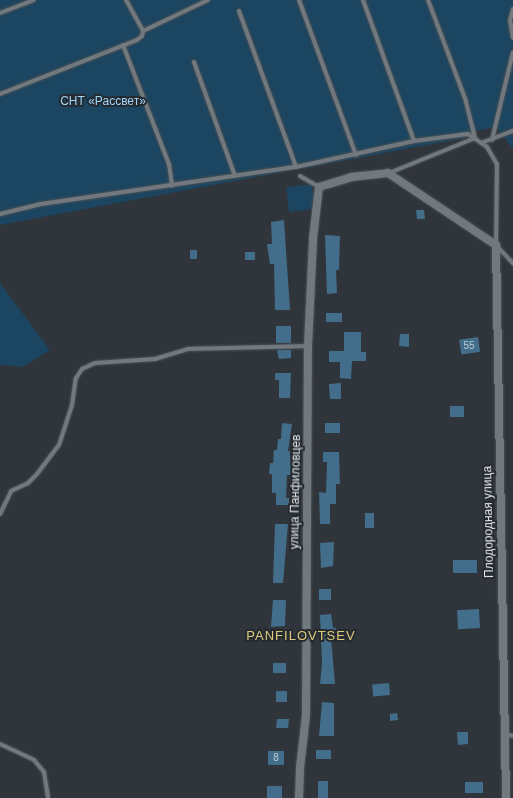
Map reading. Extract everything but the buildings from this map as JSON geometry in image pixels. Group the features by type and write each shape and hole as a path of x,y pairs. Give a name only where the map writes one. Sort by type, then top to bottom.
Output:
{"street":[{"path":"319,187 351,176 388,173 496,245"},
{"name":"улица Панфиловцев","path":"300,798 300,768 306,715 308,346 313,238 319,187"},
{"name":"Плодородная улица","path":"496,245 509,735 506,798"}],"lane":[{"path":"0,13 34,0"},
{"path":"126,0 143,31"},
{"path":"0,94 137,40 143,31 208,0"},
{"path":"299,0 356,155"},
{"path":"362,0 414,141"},
{"path":"428,0 466,101 475,138"},
{"path":"513,9 510,20 513,38"},
{"path":"239,11 296,167"},
{"path":"123,46 169,164 172,186"},
{"path":"492,140 513,52"},
{"path":"194,62 235,176"},
{"path":"481,143 513,131"},
{"path":"0,214 41,204 296,167 414,141 468,134 481,143 497,164 496,245 513,263"},
{"path":"388,173 475,138"},
{"path":"300,176 319,187"},
{"path":"0,514 11,491 28,483 37,474 59,445 72,406 76,378 82,369 95,363 156,358 188,348 308,346"},
{"path":"0,744 34,760 44,772 48,798"}],"green space":[{"name":"СНТ «Рассвет»","path":"0,0 513,0 513,149 496,127 477,131 470,137 0,225"},
{"path":"312,184 315,209 289,212 286,187"},
{"path":"0,283 50,350 23,367 0,365"}],"district":[{"name":"PANFILOVTSEV","path":"301,636"}]}
